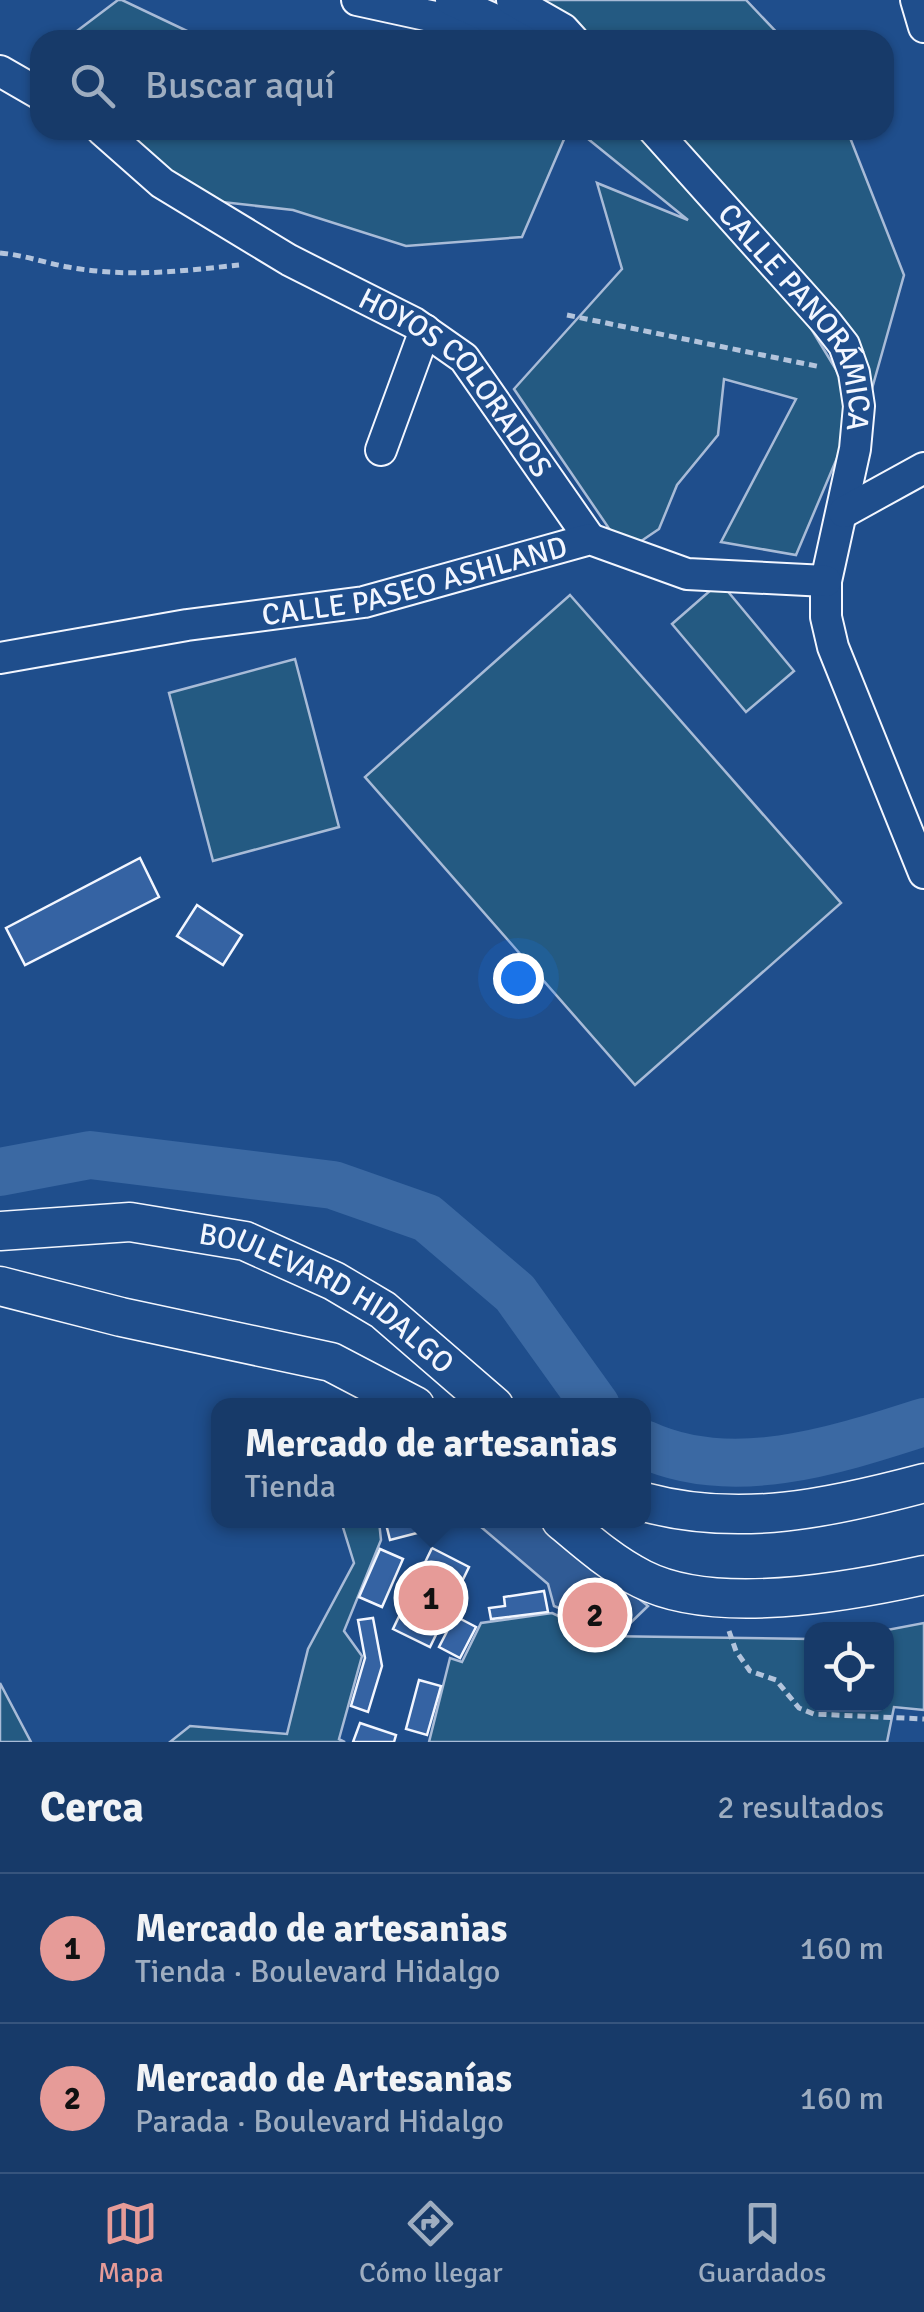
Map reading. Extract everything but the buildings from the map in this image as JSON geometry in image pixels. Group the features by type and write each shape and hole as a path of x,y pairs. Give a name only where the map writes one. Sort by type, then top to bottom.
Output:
{"main road":[{"name":"BOULEVARD HIDALGO","path":"0,1231 124,1225 244,1241 334,1281 383,1310 485,1398"},
{"name":"BOULEVARD HIDALGO","path":"0,1286 332,1362 399,1398"},
{"path":"651,1504 681,1512 765,1515 859,1500 924,1483"},
{"path":"571,1528 608,1559 646,1581 717,1595 808,1596 924,1576"}],"street":[{"path":"357,0 435,18 466,30"},
{"path":"450,0 518,30"},
{"path":"512,0 565,30"},
{"path":"916,0 924,27"},
{"path":"0,71 30,88"},
{"name":"HOYOS COLORADOS","path":"113,140 162,183 289,260 425,330 464,358 590,539"},
{"name":"CALLE PANORÁMICA","path":"663,140 826,322 844,345 854,373 859,406 844,512 826,581 833,647 924,874"},
{"path":"381,450 425,330"},
{"path":"844,512 924,468"},
{"name":"CALLE PASEO ASHLAND","path":"0,658 187,625 364,602 590,539 687,574 826,581"}],"path":[{"path":"0,253 70,268 138,274 180,274 289,260"},
{"path":"567,315 854,373"},
{"path":"717,1595 750,1671 786,1687 799,1708 814,1714 924,1719"}],"shaded area":[{"path":"122,0 185,30 78,30"},
{"path":"417,0 746,0 774,30 454,30"},
{"path":"123,140 564,140 522,237 406,246 293,210 186,198"},
{"path":"589,140 851,140 904,275 855,449 851,425 796,555 721,542 796,399 724,379 718,435 677,485 659,529 625,552 514,389 622,269 597,183 688,220","holes":["801,312 843,345 846,386"]},
{"path":"720,582 794,671 746,712 672,624"},
{"path":"570,595 841,903 635,1085 365,777"},
{"path":"295,659 339,827 213,861 169,693"},
{"path":"343,1528 380,1528 381,1540 344,1631 362,1656 339,1739 345,1742 170,1742 190,1726 287,1734 308,1649 354,1563"},
{"path":"482,1528 550,1528 648,1606 620,1633 554,1606 548,1584"},
{"path":"552,1613 601,1636 804,1639 804,1712 893,1712 887,1742 429,1742 450,1658 462,1662 481,1623"},
{"path":"924,1623 924,1710 894,1707 894,1629"},
{"path":"0,1683 31,1742 0,1742"}],"waterway":[{"path":"0,1172 90,1155 333,1185 427,1218 515,1293 590,1398"},
{"path":"651,1446 713,1462 784,1459 924,1422"}],"place":[{"name":"Mercado de artesanias","path":"431,1598"},
{"name":"Mercado de Artesanías","path":"595,1615"}]}
